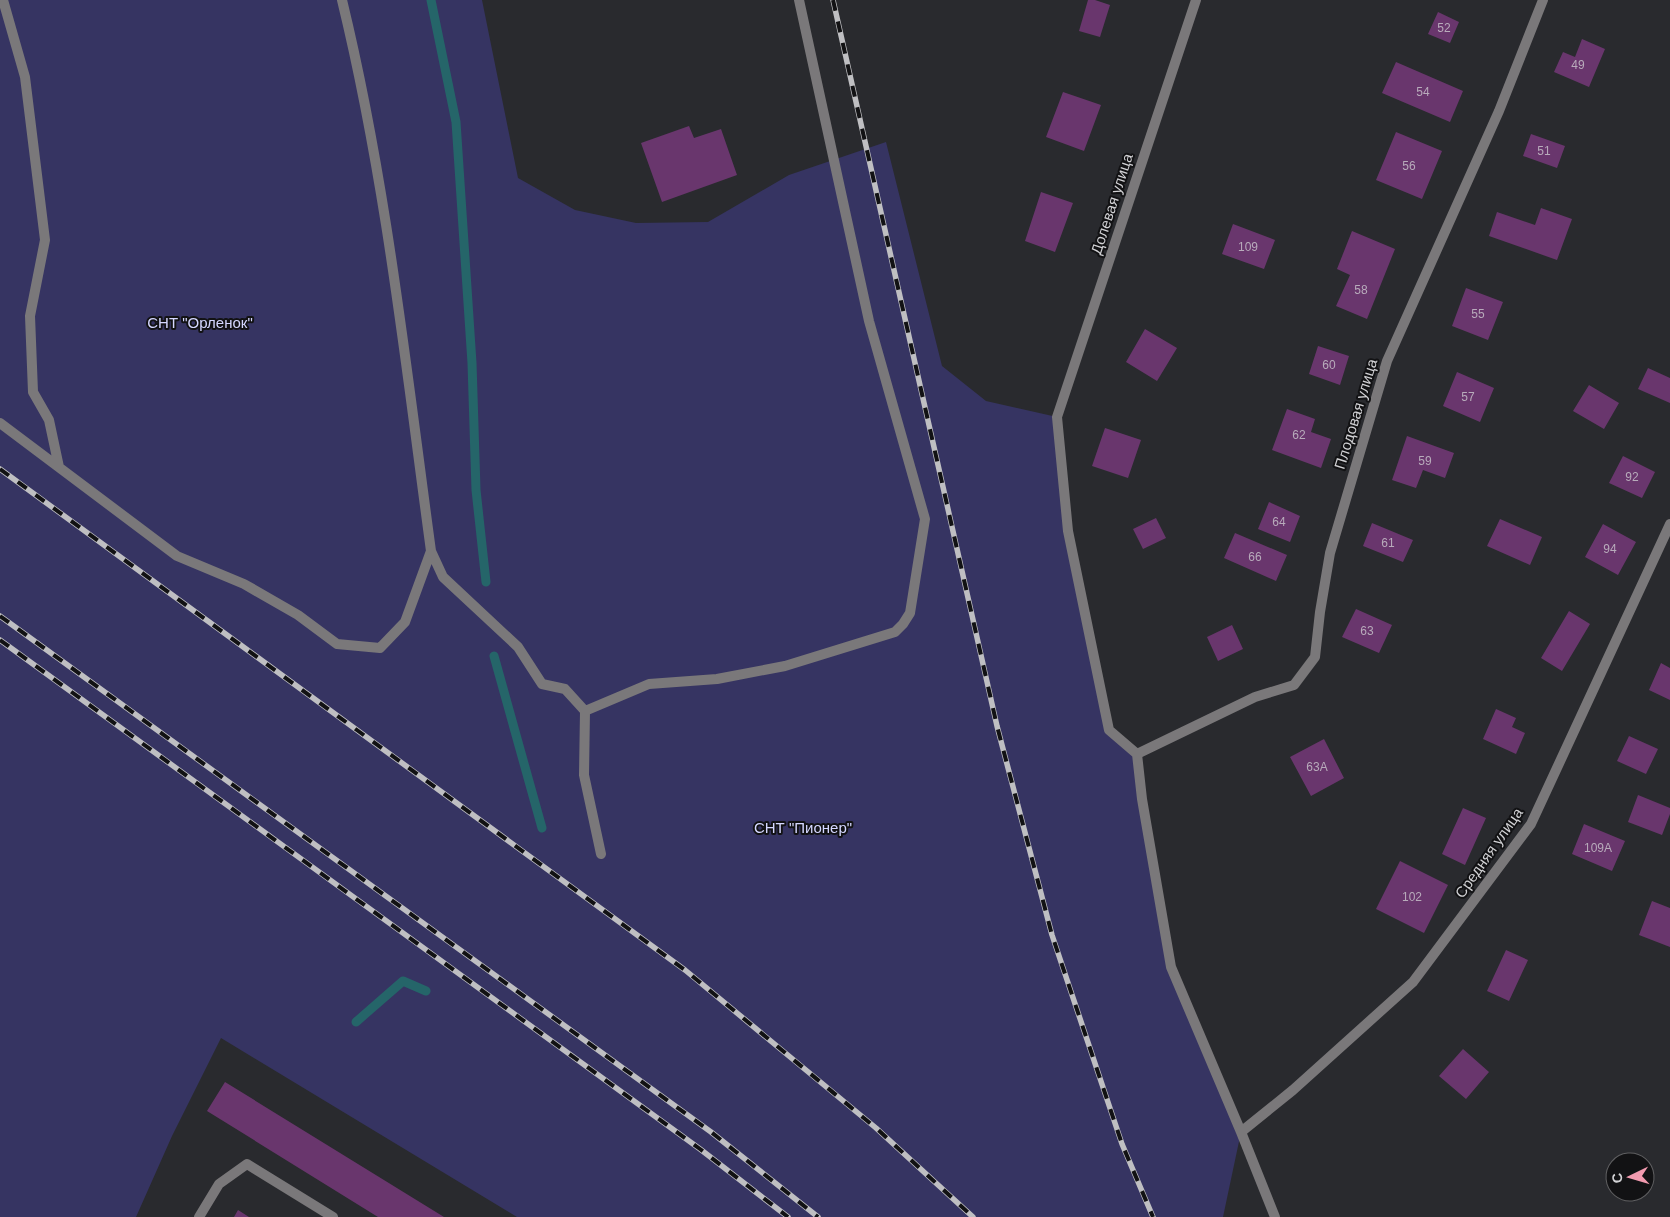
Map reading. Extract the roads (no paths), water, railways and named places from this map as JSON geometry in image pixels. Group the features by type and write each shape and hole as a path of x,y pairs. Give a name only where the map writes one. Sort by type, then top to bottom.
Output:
{"street":[{"path":"3,0 25,77 45,240 30,316 33,392 49,420 59,467"},
{"path":"342,0 358,63 390,238 431,551 443,577 518,647 542,684 565,689 585,711 584,775 601,854"},
{"path":"585,711 650,684 717,680 794,663 895,632 910,613 925,519 869,321 799,0"},
{"name":"Долевая улица","path":"1137,754 1109,730 1068,531 1057,417 1196,0"},
{"name":"Плодовая улица","path":"1137,754 1255,697 1294,686 1315,657 1330,553 1387,361 1499,111 1543,0"},
{"path":"0,423 177,556 244,584 298,615 336,644 380,648 405,622 431,551"},
{"name":"Средняя улица","path":"1241,1132 1293,1090 1413,982 1531,824 1670,524"},
{"path":"1137,754 1142,799 1171,967 1275,1217"},
{"path":"199,1217 219,1184 247,1164 333,1217"}],"waterway":[{"path":"431,0 456,122 472,363 476,490 486,582"},
{"path":"494,656 542,828"},
{"path":"356,1022 403,981 426,991"}],"railway":[{"path":"833,0 997,726 1052,935 1122,1144 1153,1217"},
{"path":"0,469 685,970 876,1128 973,1217"},
{"path":"0,616 711,1132 818,1217"},
{"path":"0,640 700,1149 788,1217"}],"park label":[{"name":"СНТ \"Орленок\"","path":"200,323"},
{"name":"СНТ \"Пионер\"","path":"803,828"}]}
